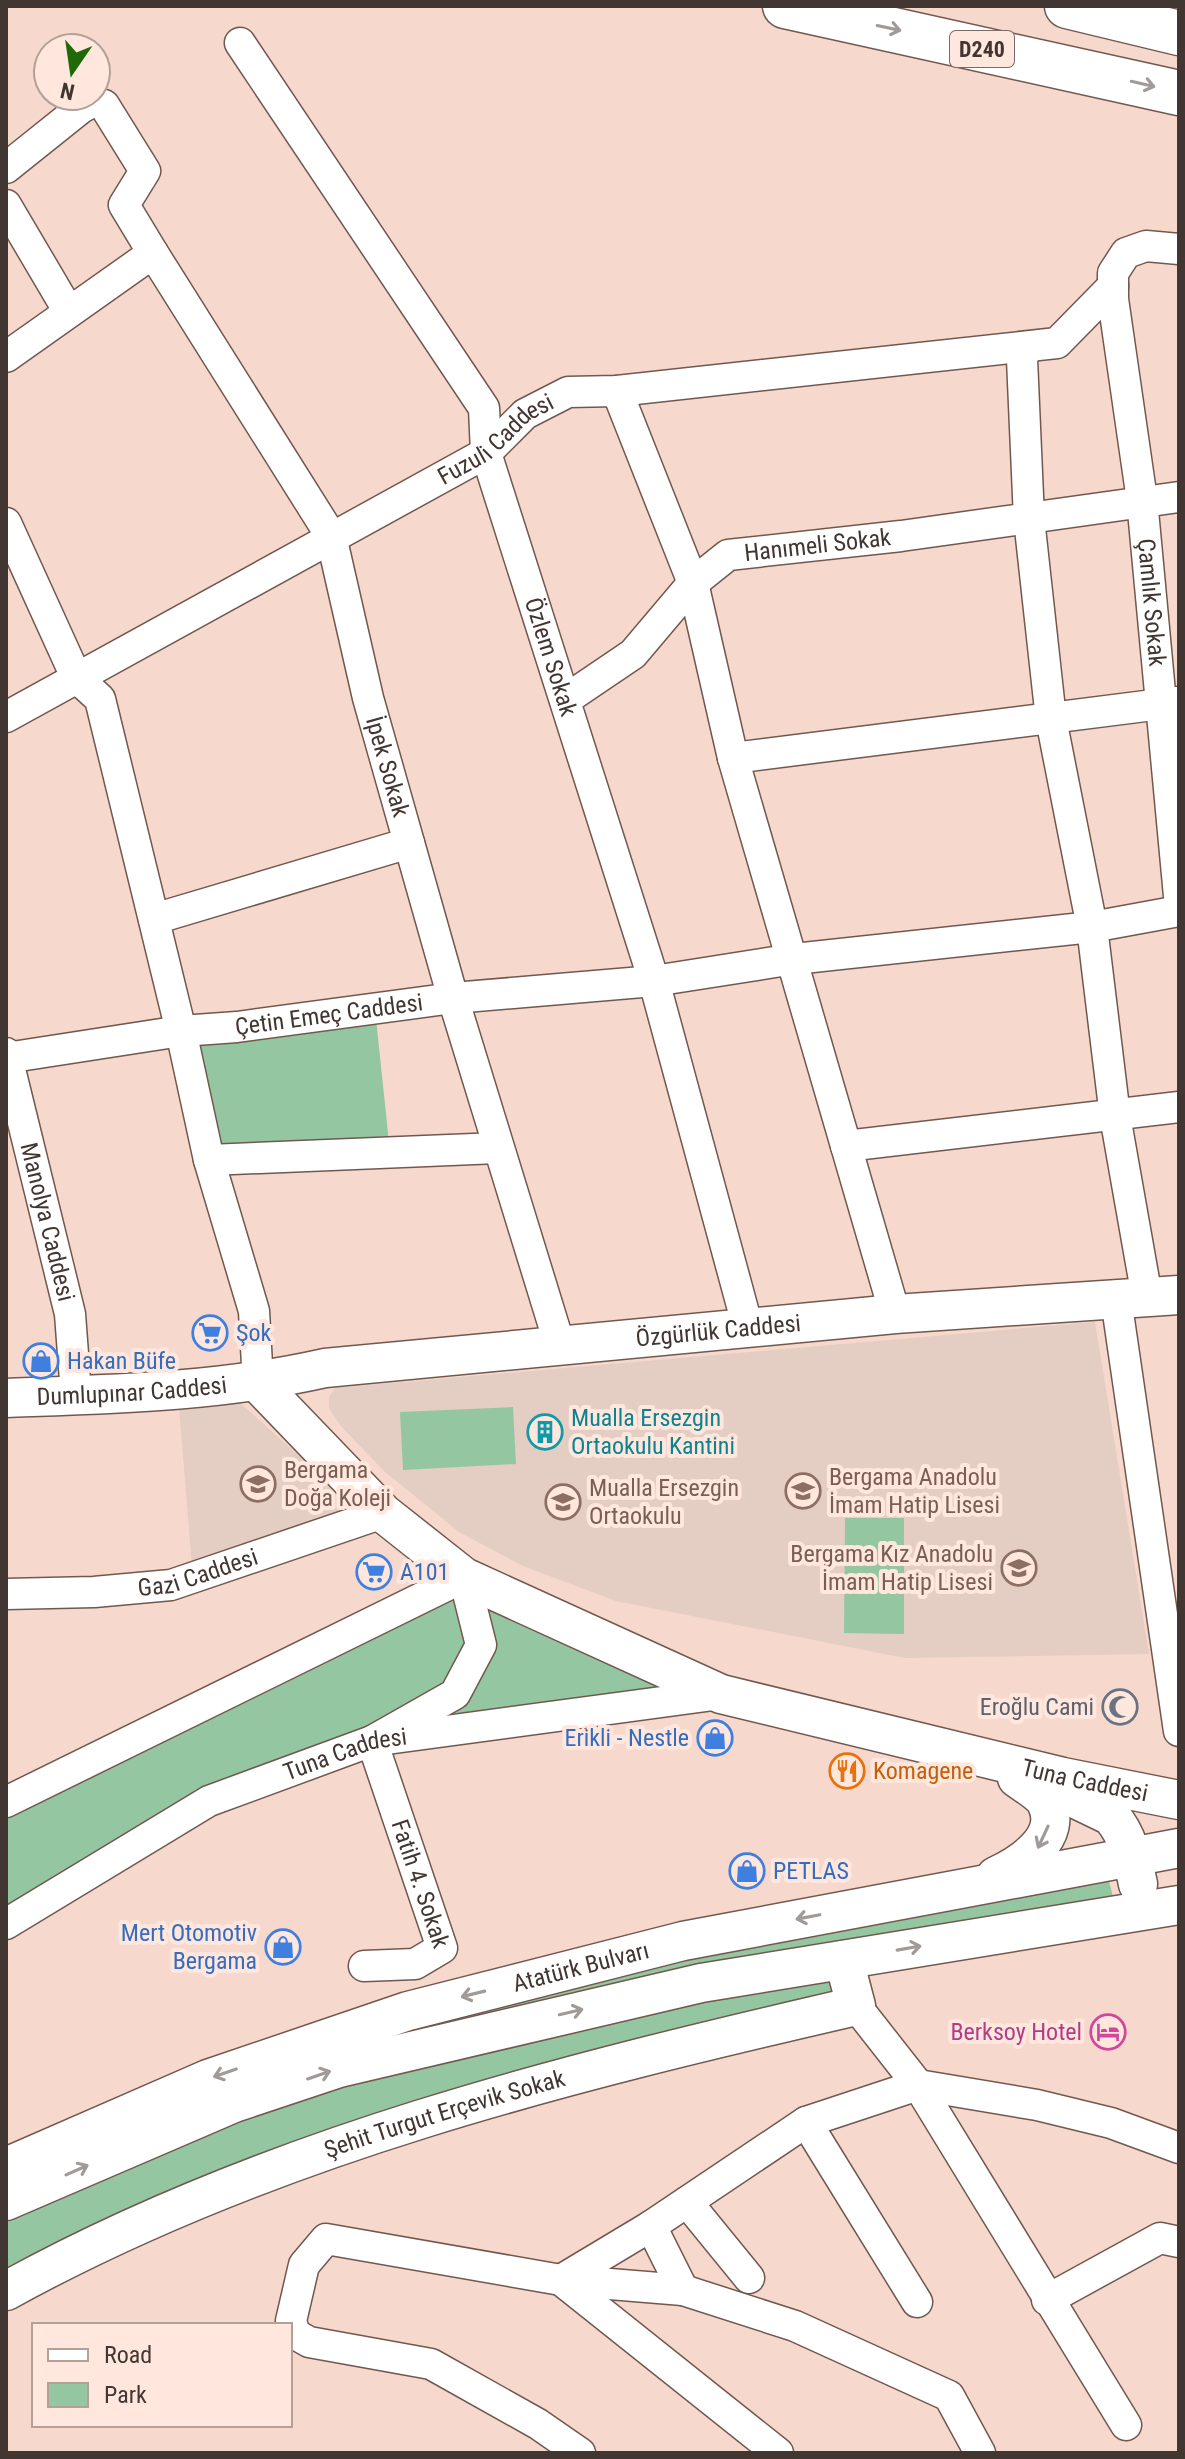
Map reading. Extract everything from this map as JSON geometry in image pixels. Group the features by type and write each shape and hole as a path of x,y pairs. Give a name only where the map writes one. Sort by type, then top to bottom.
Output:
{"highway":[{"name":"D240","path":"785,6 1179,93"},
{"path":"1067,6 1179,33"}],"main road":[{"name":"Özgürlük Caddesi","path":"258,1383 325,1368 895,1314 1147,1297"},
{"name":"Dumlupınar Caddesi","path":"6,1398 182,1392 258,1383"},
{"name":"Tuna Caddesi","path":"258,1383 383,1513 464,1577 721,1694 1063,1777 1179,1800"},
{"name":"Tuna Caddesi","path":"993,1759 1111,1816 1167,1912"},
{"path":"968,1889 1018,1866 1038,1849 1050,1818 1045,1800 993,1759"},
{"name":"Atatürk Bulvarı","path":"6,2167 208,2079 408,2011 683,1941 1179,1848"},
{"name":"Atatürk Bulvarı","path":"6,2201 234,2103 339,2068 701,1983 1018,1929 1167,1912"},
{"path":"844,1960 856,2006"},
{"name":"Şehit Turgut Erçevik Sokak","path":"6,2291 42,2271 256,2176 490,2098 660,2051 856,2006"}],"street":[{"name":"Özlem Sokak","path":"240,43 484,408 486,453 654,981 748,1328"},
{"name":"İpek Sokak","path":"6,168 81,108 92,102 104,105 145,171 137,189 124,205 331,536 368,698 453,998 560,1346"},
{"path":"6,205 69,312"},
{"path":"1113,286 1113,273 1126,253 1146,246 1179,249"},
{"path":"6,357 153,253"},
{"name":"Fuzuli Caddesi","path":"6,717 486,453 525,414 568,392 617,391 1057,343 1113,286"},
{"name":"Çamlık Sokak","path":"1113,286 1170,702 1179,896"},
{"path":"1027,347 1022,359 1030,467 1029,519 1051,719 1092,927 1115,1116 1147,1297 1179,1731"},
{"path":"617,391 693,583 733,758 895,1314"},
{"name":"Hanımeli Sokak","path":"565,700 633,654 693,583 728,555 1029,519 1142,500 1179,497"},
{"path":"6,523 76,677 100,699 181,1031 209,1160 254,1311 258,1383"},
{"path":"733,758 1170,702"},
{"path":"154,919 409,843"},
{"name":"Çetin Emeç Caddesi","path":"7,1056 453,998 654,981 794,959 1092,927 1179,911"},
{"name":"Manolya Caddesi","path":"7,1056 70,1314 76,1394"},
{"path":"846,1146 1179,1107"},
{"path":"209,1160 498,1148"},
{"name":"Gazi Caddesi","path":"6,1594 94,1592 171,1585 383,1513"},
{"path":"10,1791 464,1577 481,1645 455,1694 372,1741"},
{"name":"Tuna Caddesi","path":"6,1924 209,1801 372,1741 721,1694"},
{"name":"Fatih 4. Sokak","path":"364,1966 415,1964 442,1948 372,1741"},
{"path":"856,2006 918,2085 1126,2425"},
{"path":"561,2280 651,2226 806,2122 918,2085 1037,2105 1111,2123 1179,2148"},
{"path":"806,2122 917,2302"},
{"path":"687,2202 749,2278"},
{"path":"651,2226 683,2290"},
{"path":"1047,2300 1160,2238 1179,2242"},
{"path":"292,2323 304,2265 326,2239 561,2280 683,2290 795,2326 949,2396 980,2453"},
{"path":"561,2280 778,2453"},
{"path":"292,2324 295,2334 309,2342 431,2364 542,2439 580,2453"}],"shaded area":[{"path":"1095,1322 1149,1654 905,1658 616,1601 523,1566 459,1532 384,1471 340,1425 329,1408 329,1397 335,1388"},
{"name":"Bergama Doğa Koleji","path":"239,1402 342,1494 349,1517 192,1566 179,1407"}],"green space":[{"path":"375,1009 390,1152 209,1160 181,1031"},
{"path":"513,1407 516,1464 403,1470 400,1412"},
{"path":"845,1518 904,1518 904,1634 844,1633"},
{"path":"464,1577 721,1694 323,1756 6,1924 6,1802"},
{"path":"1108,1877 1114,1901 453,2024 448,2013 687,1958"},
{"path":"844,1960 856,2006 490,2098 6,2291 6,2201 234,2103"}],"place":[{"name":"Şok","path":"210,1333"},
{"name":"Hakan Büfe","path":"41,1361"},
{"name":"Mualla Ersezgin Ortaokulu Kantini","path":"545,1432"},
{"name":"Bergama Doğa Koleji","path":"258,1484"},
{"name":"Bergama Anadolu İmam Hatip Lisesi","path":"803,1491"},
{"name":"Mualla Ersezgin Ortaokulu","path":"563,1502"},
{"name":"Bergama Kız Anadolu İmam Hatip Lisesi","path":"1019,1568"},
{"name":"A101","path":"374,1572"},
{"name":"Eroğlu Cami","path":"1120,1707"},
{"name":"Erikli - Nestle","path":"715,1738"},
{"name":"Komagene","path":"847,1771"},
{"name":"PETLAS","path":"747,1871"},
{"name":"Mert Otomotiv Bergama","path":"283,1947"},
{"name":"Berksoy Hotel","path":"1108,2032"}]}
